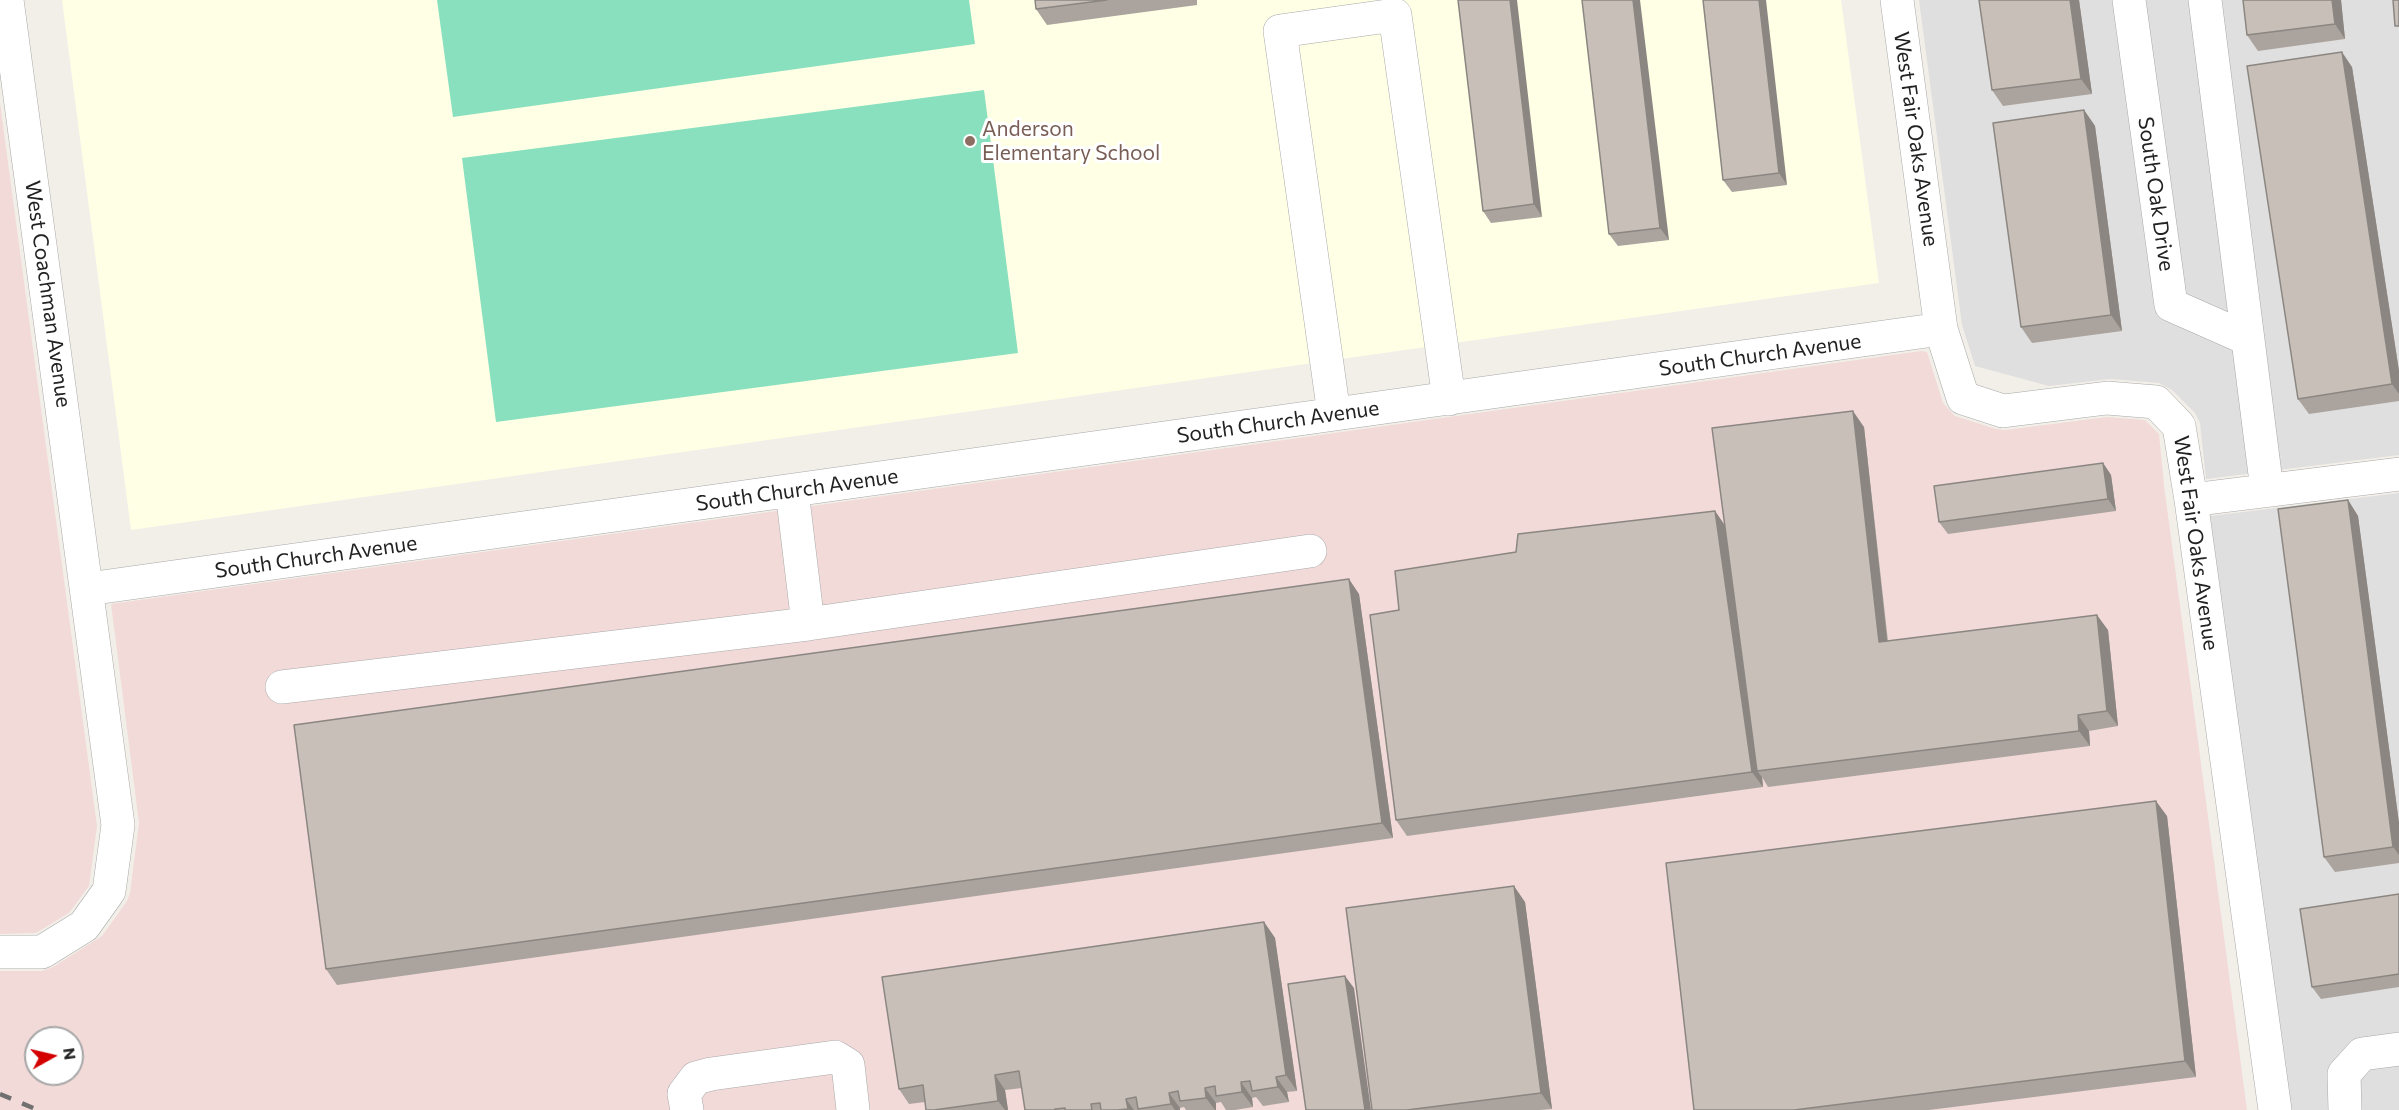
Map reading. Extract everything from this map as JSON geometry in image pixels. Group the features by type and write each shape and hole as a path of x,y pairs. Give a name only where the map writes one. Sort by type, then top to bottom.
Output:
{"street":[{"name":"West Coachman Avenue","path":"7,0 88,589"},
{"name":"West Fair Oaks Avenue","path":"1897,0 1941,330 1963,398 2003,411 2107,398 2156,402 2179,426 2275,1110"},
{"name":"South Oak Drive","path":"2129,0 2171,305 2248,339"},
{"path":"2205,0 2267,490"},
{"path":"1334,414 1280,31 1395,15 1449,399"},
{"name":"South Church Avenue","path":"88,589 1941,330"},
{"path":"2191,500 2399,474"},
{"path":"792,490 808,624"},
{"path":"282,687 808,624 1310,552"},
{"path":"0,952 42,952 84,926 109,891 118,825 88,589"},
{"path":"2345,1110 2343,1107 2344,1074 2361,1054 2399,1049"},
{"path":"687,1110 684,1094 696,1078 835,1057 848,1065 853,1110"}],"shaded area":[{"name":"Anderson Elementary School","path":"62,0 1841,0 1879,283 131,530"},
{"path":"1919,0 2399,0 2399,455 2206,479 2200,423 2195,413 2172,390 2159,383 2110,379 2049,386 1975,366 1962,325"},
{"path":"0,103 97,826 89,886 69,913 36,933 0,934"},
{"path":"1921,351 1927,352 1943,403 1955,416 2006,430 2107,417 2145,420 2159,434 2247,1110 0,1110 0,971 42,971 53,967 102,936 127,901 130,893 139,823 111,604"},
{"path":"2399,493 2399,1110 2289,1110 2210,516"}],"green space":[{"path":"437,0 969,0 975,44 453,117"},
{"path":"984,90 1018,353 496,422 462,158"}],"building":[{"path":"1035,0 1107,0 1036,9"},
{"path":"1458,0 1510,0 1534,204 1483,211"},
{"path":"1582,0 1633,0 1660,228 1609,234"},
{"path":"1703,0 1759,0 1779,173 1723,180"},
{"path":"1979,0 2070,0 2081,79 1992,90"},
{"path":"2243,0 2332,0 2335,24 2247,35"},
{"path":"2393,0 2399,0 2399,26 2395,26"},
{"path":"2342,52 2392,384 2298,399 2247,66"},
{"path":"2084,110 2111,315 2021,327 1993,123"},
{"path":"1853,411 1879,642 2097,615 2107,711 2078,715 2079,731 1757,771 1712,428"},
{"path":"2103,463 2108,499 1939,522 1934,486"},
{"path":"2348,500 2393,847 2324,857 2278,509"},
{"path":"1715,511 1752,772 1396,820 1370,615 1399,610 1395,571 1516,552 1518,534"},
{"path":"1349,579 1382,823 326,969 294,725"},
{"path":"2156,801 2185,1061 1794,1110 1694,1110 1666,863"},
{"path":"1514,886 1541,1093 1407,1110 1372,1110 1346,908"},
{"path":"2399,894 2399,974 2312,987 2300,909"},
{"path":"1264,922 1286,1075 1276,1077 1278,1087 1252,1091 1250,1081 1241,1082 1242,1092 1216,1096 1215,1086 1205,1088 1206,1098 1180,1101 1178,1091 1169,1093 1171,1104 1138,1109 1136,1097 1126,1099 1128,1109 1117,1110 1101,1110 1100,1103 1091,1104 1092,1110 1065,1110 1065,1108 1025,1110 1019,1071 995,1075 998,1101 926,1110 923,1085 899,1089 882,977"},
{"path":"1345,976 1365,1110 1306,1110 1288,984"}],"railway":[{"path":"0,1094 38,1110"}],"place":[{"name":"Anderson Elementary School","path":"970,141"}]}
